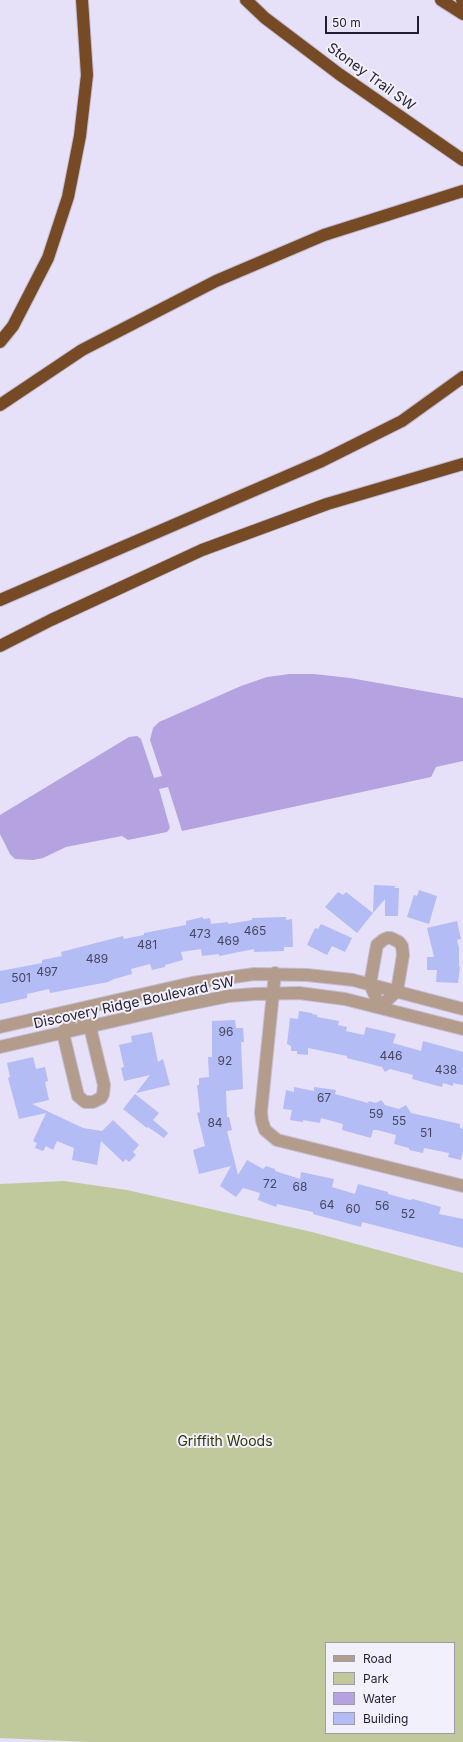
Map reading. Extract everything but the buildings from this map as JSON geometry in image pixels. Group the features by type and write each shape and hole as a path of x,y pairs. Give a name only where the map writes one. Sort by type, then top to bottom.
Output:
{"highway":[{"path":"0,342 13,326 48,258 68,197 80,136 87,75 82,0"},
{"name":"Stoney Trail SW","path":"246,0 265,18 339,74 463,160"},
{"path":"441,0 463,14"},
{"path":"0,405 82,350 216,281 324,235 463,191"},
{"path":"0,600 322,461 402,421 463,377"},
{"path":"0,646 51,620 202,550 327,504 463,464"}],"street":[{"path":"391,938 399,942 403,950 397,991 380,1007 370,984 377,945 383,940 391,938"},
{"name":"Discovery Ridge Boulevard SW","path":"0,1027 216,978 276,973 331,977 370,984 463,1009"},
{"path":"276,973 261,1112 265,1130 277,1140 283,1142 463,1186"},
{"name":"Discovery Ridge Boulevard SW","path":"0,1047 229,996 274,993 319,995 380,1007 463,1029"},
{"path":"75,1010 90,1027 104,1089 101,1098 93,1102 85,1102 78,1096 63,1033 75,1010"}],"green space":[{"name":"Griffith Woods","path":"64,1181 127,1190 312,1232 463,1273 463,1742 90,1742 0,1738 0,1184"}],"water":[{"path":"290,674 314,674 350,678 463,698 463,761 436,767 431,777 182,831 168,787 159,789 170,828 167,832 128,840 122,836 66,847 43,858 33,860 15,859 10,854 0,834 0,815 129,737 137,736 141,739 154,778 162,776 150,740 153,728 159,722 241,686 267,677"}]}
